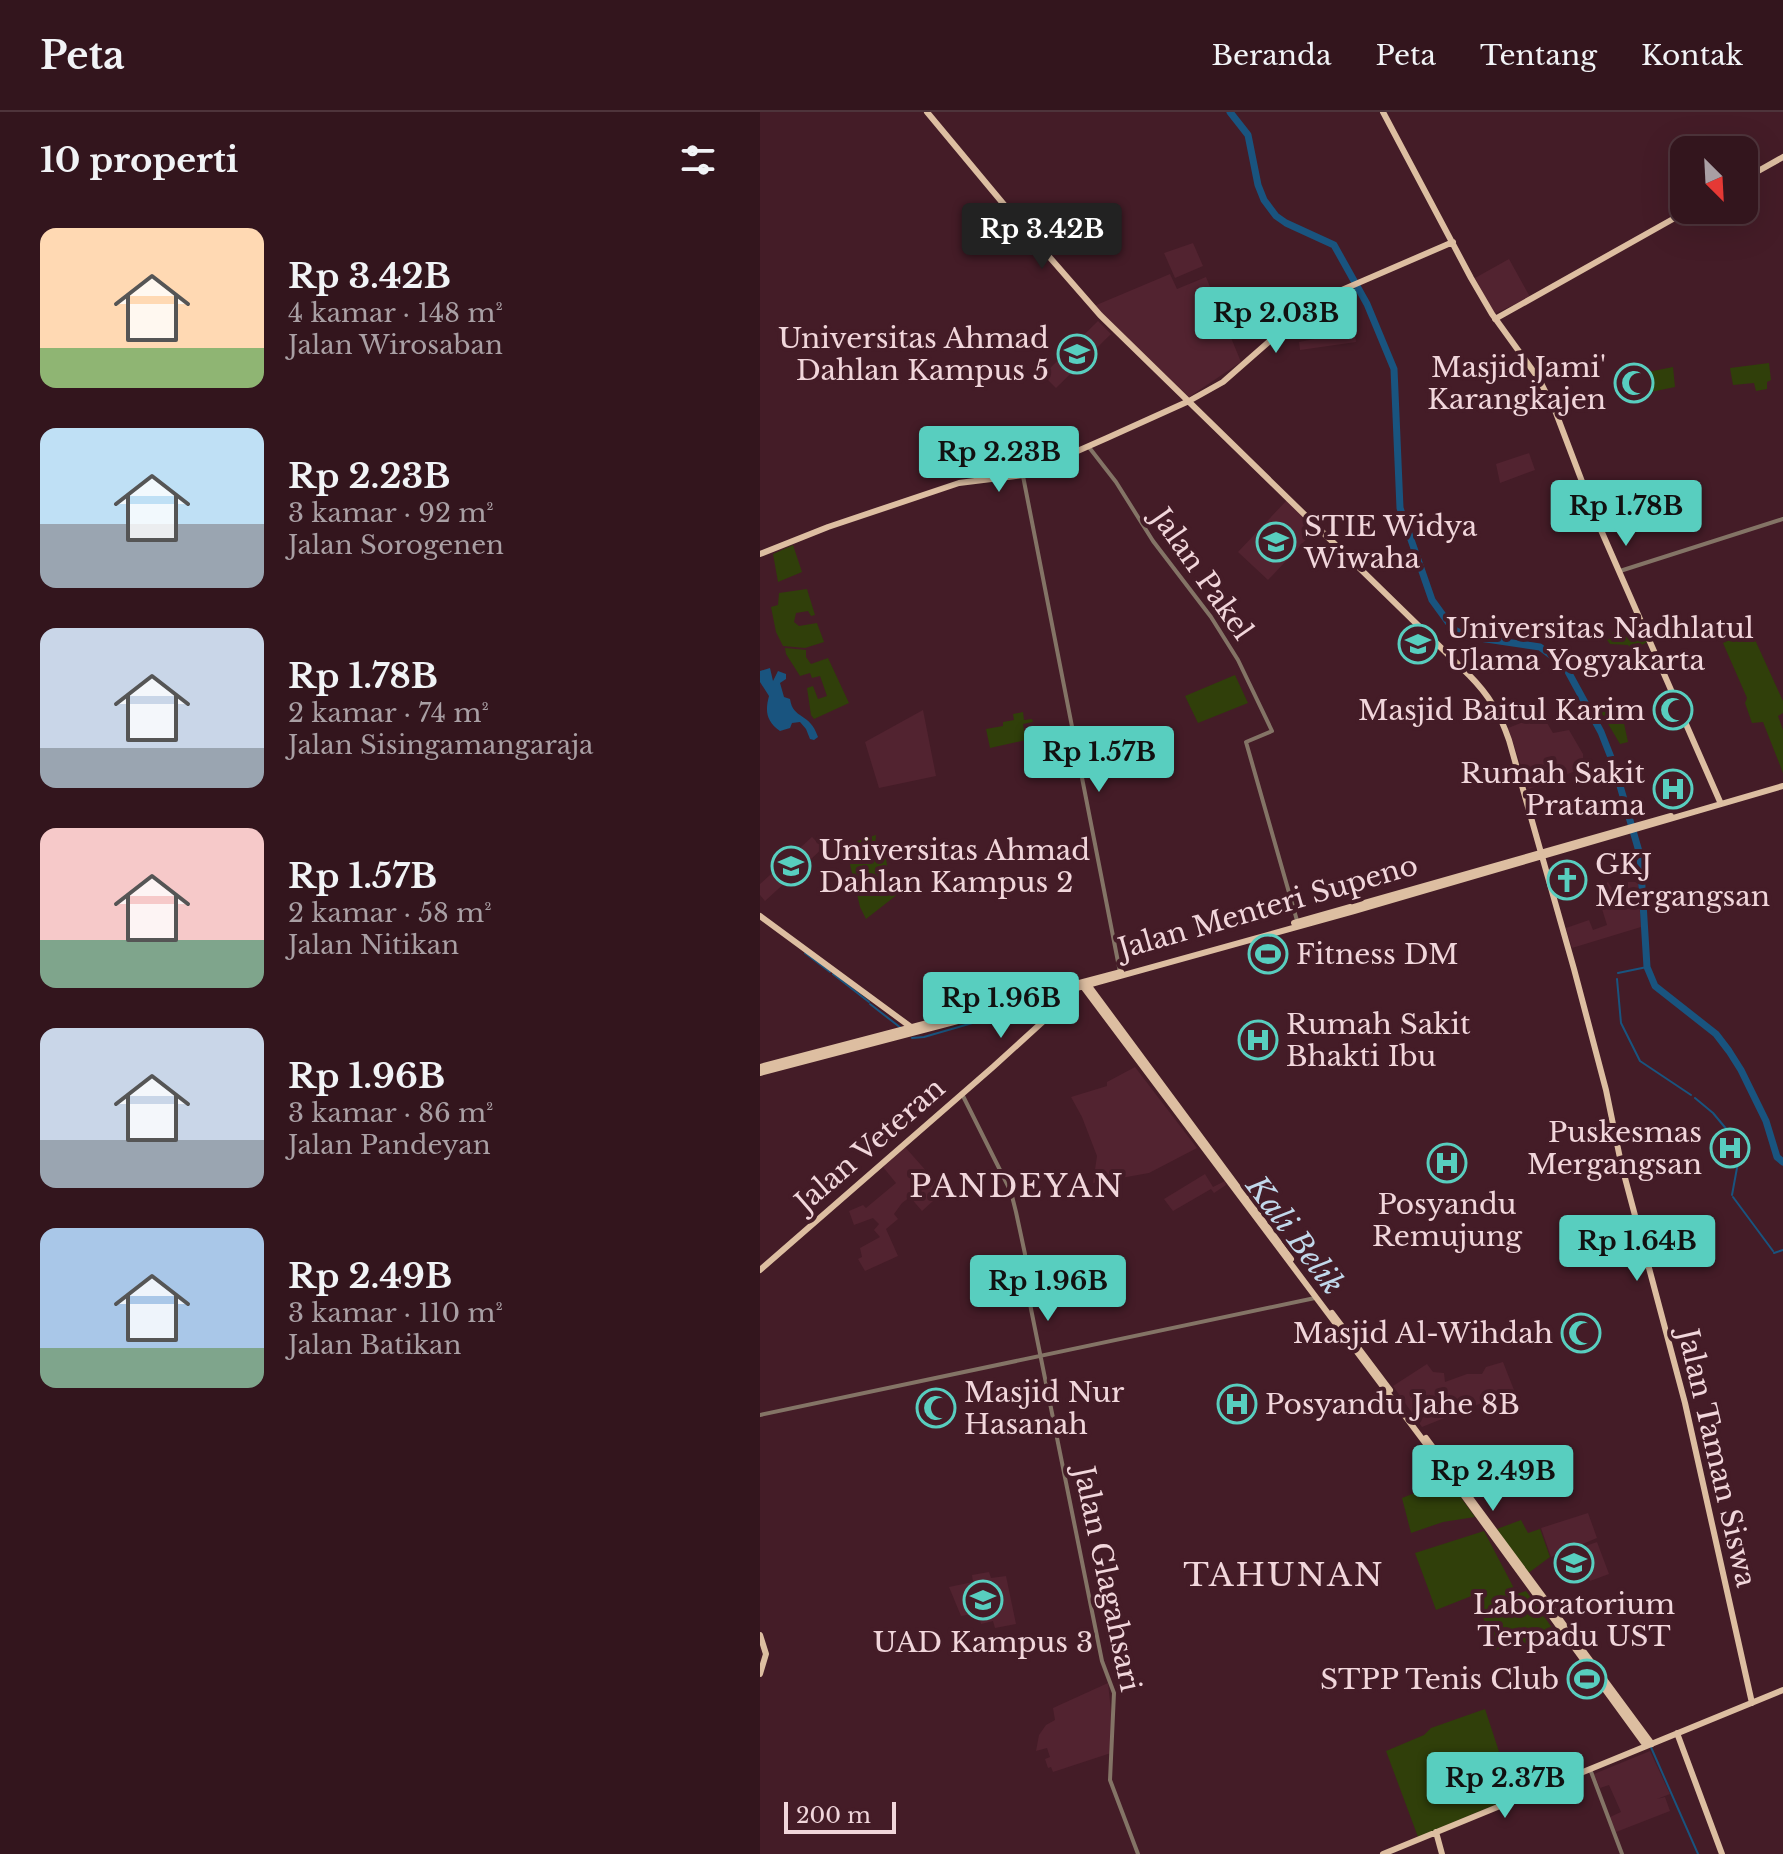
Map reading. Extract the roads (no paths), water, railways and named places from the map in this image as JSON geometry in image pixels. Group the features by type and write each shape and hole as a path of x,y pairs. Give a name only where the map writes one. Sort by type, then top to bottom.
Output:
{"main road":[{"name":"Jalan Taman Siswa","path":"927,112 1084,298 1488,694 1497,710 1509,740 1592,1038 1621,1163 1685,1403 1752,1703"},
{"path":"1383,112 1495,319 1539,379 1556,413 1587,496 1720,802"},
{"path":"1758,171 1783,157"},
{"path":"1495,319 1670,221"},
{"path":"760,554 959,483 1023,475 1189,401 1227,379 1307,309 1352,284 1453,242"},
{"name":"Jalan Menteri Supeno","path":"760,1070 1098,982 1644,826 1717,802 1783,786"},
{"path":"760,916 916,1030"},
{"name":"Jalan Menteri Supeno","path":"969,1016 1298,924"},
{"path":"1092,995 1098,982"},
{"path":"1081,985 1092,995 1347,1336 1639,1736 1649,1745"},
{"name":"Jalan Veteran","path":"760,1270 962,1094 1081,985"},
{"path":"1068,997 1092,995"},
{"path":"1049,996 1059,1007"},
{"path":"1521,1573 1649,1745"},
{"path":"760,1635 766,1654 760,1674"},
{"path":"1383,1854 1783,1690"},
{"path":"1677,1733 1722,1854"},
{"path":"1632,1751 1639,1736"},
{"path":"1436,1832 1442,1854"}],"street":[{"name":"Jalan Pakel","path":"1088,446 1116,482 1153,541 1211,617 1238,660 1272,731 1246,742 1298,924"},
{"path":"1023,475 1120,972"},
{"path":"1620,571 1783,519"},
{"name":"Jalan Glagahsari","path":"962,1094 1011,1192 1022,1236 1028,1294 1040,1357 1102,1661 1114,1693 1110,1780 1138,1854"},
{"path":"760,1415 1317,1297"},
{"path":"1590,1769 1622,1854"}],"water":[{"path":"770,668 773,681 778,671 786,674 786,679 780,683 784,697 790,699 795,710 811,723 818,737 814,740 810,739 800,722 780,731 769,719 769,696 760,682 760,671"}],"waterway":[{"path":"1230,112 1248,135 1264,200 1286,223 1334,245 1367,304 1394,369 1400,508 1432,600 1453,629 1466,636 1540,647 1565,666 1601,732 1614,765 1640,855 1647,967 1655,986 1716,1034 1729,1051 1766,1121 1777,1157 1783,1162"},
{"path":"805,953 830,972"},
{"path":"1618,973 1647,967"},
{"path":"833,974 869,1002"},
{"path":"1617,979 1621,1023 1640,1061 1691,1095"},
{"path":"912,1038 1052,1000"},
{"path":"870,1004 901,1028"},
{"path":"1695,1098 1728,1131"},
{"path":"1732,1195 1739,1157 1734,1139"},
{"path":"1733,1197 1773,1251"},
{"path":"1774,1253 1783,1250"},
{"name":"Kali Belik","path":"1650,1745 1698,1854"}],"place":[{"name":"Universitas Ahmad Dahlan Kampus 5","path":"1077,354"},
{"name":"Masjid Jami' Karangkajen","path":"1634,383"},
{"name":"STIE Widya Wiwaha","path":"1276,542"},
{"name":"Universitas Nadhlatul Ulama Yogyakarta","path":"1418,644"},
{"name":"Masjid Baitul Karim","path":"1673,710"},
{"name":"Rumah Sakit Pratama","path":"1673,789"},
{"name":"Universitas Ahmad Dahlan Kampus 2","path":"791,866"},
{"name":"GKJ Mergangsan","path":"1567,880"},
{"name":"Fitness DM","path":"1268,954"},
{"name":"Rumah Sakit Bhakti Ibu","path":"1258,1040"},
{"name":"Puskesmas Mergangsan","path":"1730,1148"},
{"name":"Posyandu Remujung","path":"1447,1163"},
{"name":"Masjid Al-Wihdah","path":"1581,1333"},
{"name":"Posyandu Jahe 8B","path":"1237,1404"},
{"name":"Masjid Nur Hasanah","path":"936,1408"},
{"name":"Laboratorium Terpadu UST","path":"1574,1563"},
{"name":"UAD Kampus 3","path":"983,1600"},
{"name":"STPP Tenis Club","path":"1587,1679"}],"district":[{"name":"PANDEYAN","path":"1017,1186"},
{"name":"TAHUNAN","path":"1284,1575"}]}
